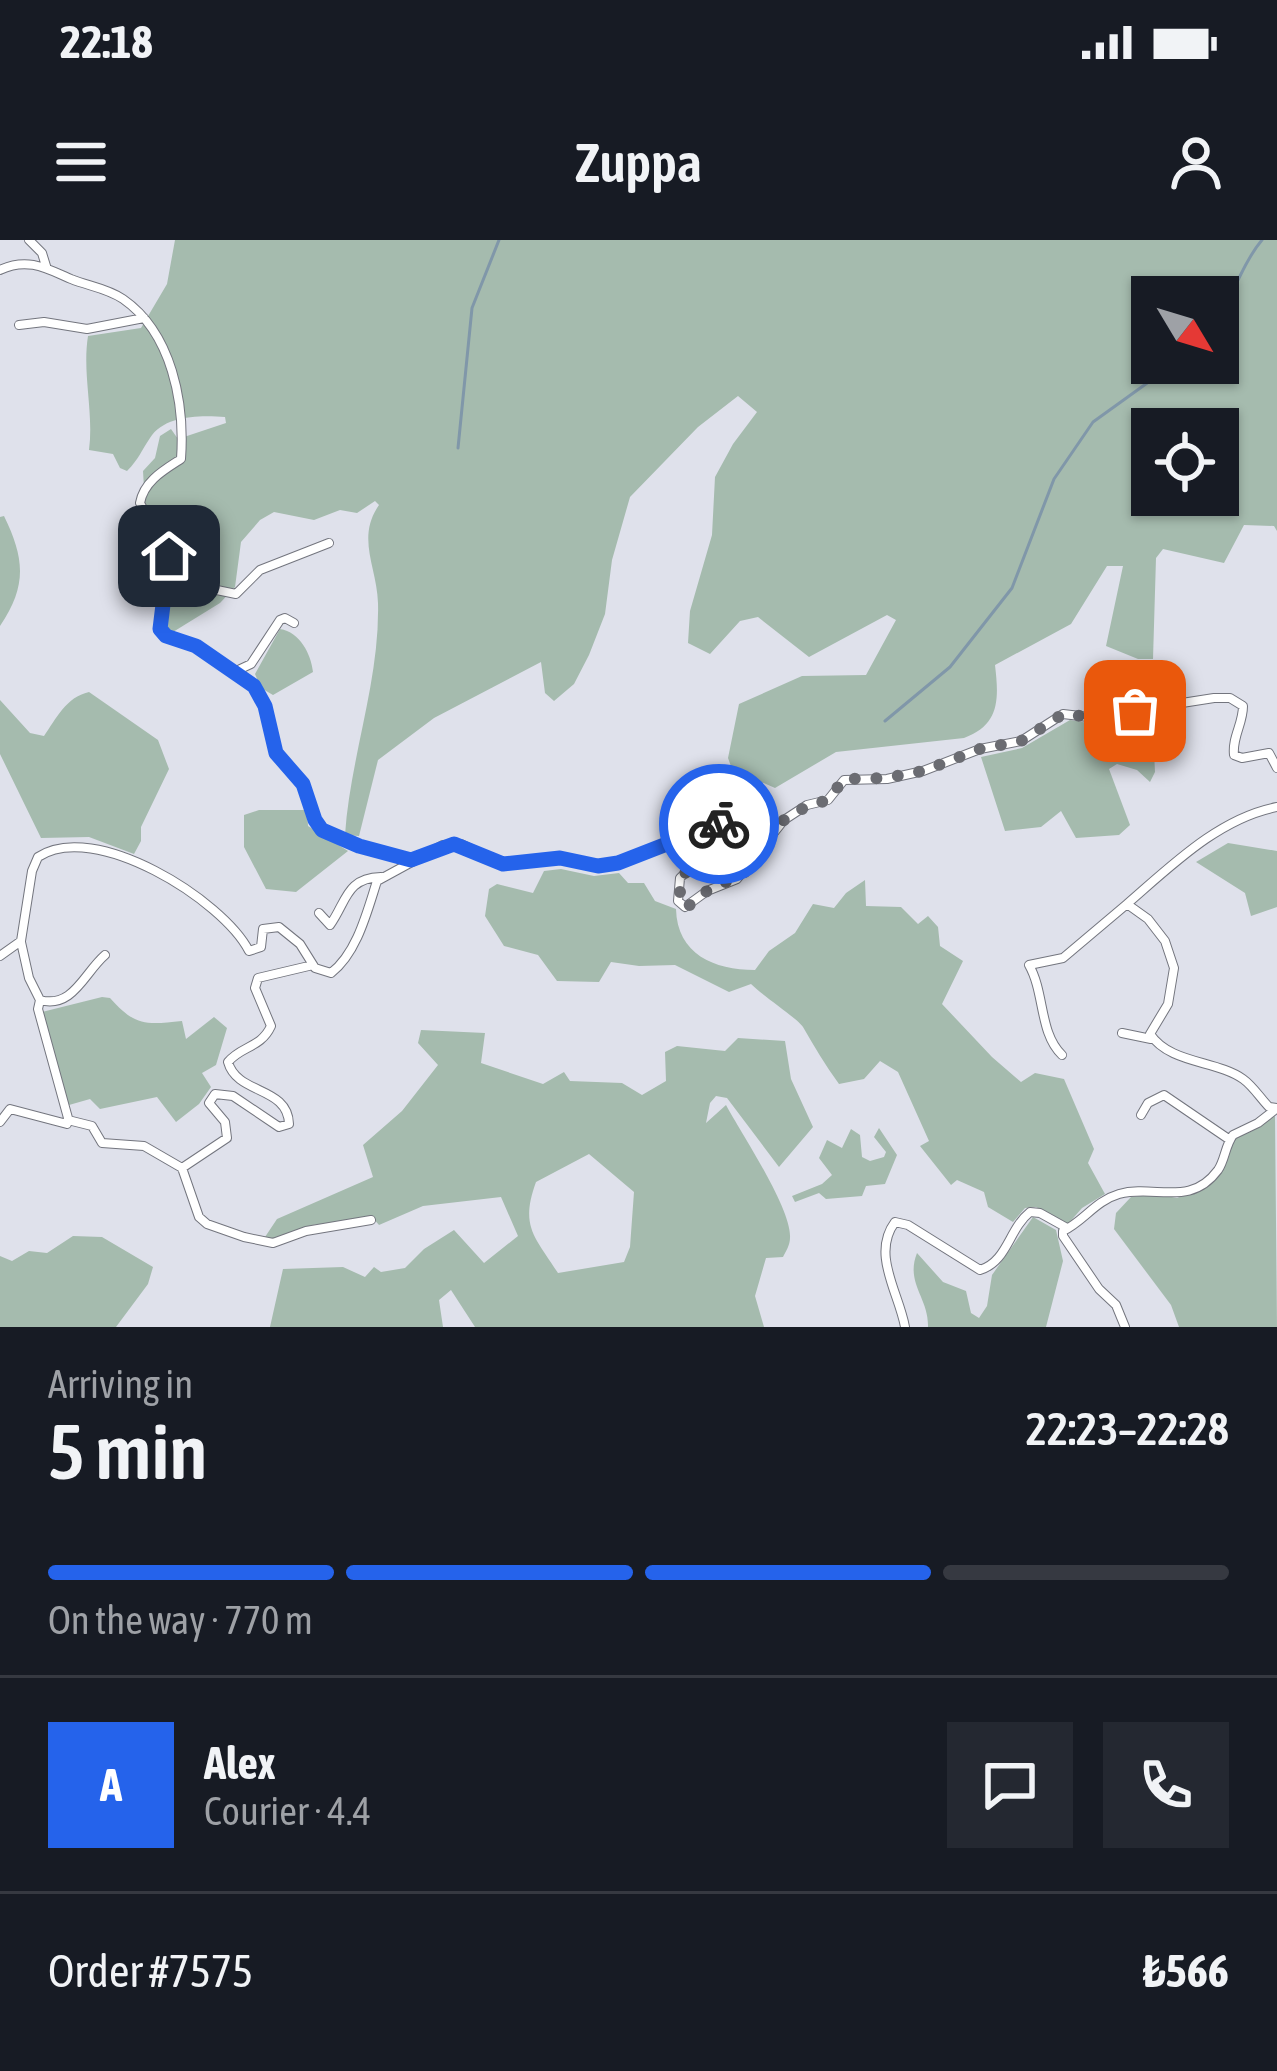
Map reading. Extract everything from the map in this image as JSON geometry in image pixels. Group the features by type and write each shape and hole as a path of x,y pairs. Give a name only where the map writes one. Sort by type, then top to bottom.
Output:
{"street":[{"path":"29,240 46,267"},
{"path":"0,270 35,263 120,297 144,318 174,377 180,424 181,459 163,470 141,495 140,503 169,556 160,629 166,636 196,646 254,686 265,706 276,753 303,784 322,830 411,860"},
{"path":"19,325 44,322 87,329 144,318"},
{"path":"159,534 176,535 212,589 236,594 260,570 329,543"},
{"path":"235,671 251,664 280,620 294,623"},
{"path":"68,1120 21,940 38,857 64,846 109,850 142,865 231,923 249,951 261,947 263,929 279,927 300,944 321,972 337,970 369,912 377,881 411,860 454,844 503,864 560,858 598,866 664,846 711,822 720,824 722,838 680,878 678,901 685,907 743,874 784,820 828,800 844,779 923,771 980,749 1021,741 1063,714 1114,720 1148,703 1230,698 1243,706 1234,754 1242,758 1269,753 1277,768"},
{"path":"1062,1055 1048,1034 1042,992 1029,965 1063,958 1172,866 1246,813 1277,807"},
{"path":"319,913 330,925 348,888 361,879 383,877"},
{"path":"1127,904 1148,919 1165,941 1174,968 1173,990 1153,1026 1152,1039"},
{"path":"0,956 21,940"},
{"path":"40,1000 49,1003 69,997 105,955"},
{"path":"182,1168 227,1138 225,1122 209,1102 215,1094 233,1096 279,1127 289,1124 289,1114 280,1102 233,1076 228,1062 257,1046 272,1026 255,988 258,978 313,965"},
{"path":"1122,1033 1152,1039 1176,1054 1242,1078 1269,1107 1277,1108"},
{"path":"1141,1115 1148,1103 1164,1095 1230,1140"},
{"path":"1125,1327 1116,1305 1099,1289 1063,1236 1067,1228 1091,1208 1123,1193 1177,1195 1197,1187 1219,1168 1230,1140 1277,1108"},
{"path":"0,1122 10,1109 67,1124 68,1120"},
{"path":"68,1120 92,1126 102,1143 144,1146 182,1168 200,1217 244,1237 273,1243 370,1220"},
{"path":"905,1327 885,1259 888,1232 895,1222 908,1225 980,1270 996,1264 1018,1223 1030,1212 1067,1228"}],"green space":[{"path":"175,240 1277,240 1277,531 1274,526 1244,525 1224,563 1163,549 1156,558 1153,659 1138,659 1106,646 1123,566 1107,566 1071,624 995,665 995,709 976,733 836,752 775,788 732,769 728,758 739,704 802,676 866,675 896,620 887,615 809,657 758,617 740,621 710,654 688,643 690,611 712,535 715,477 757,412 738,396 698,427 630,497 612,560 605,614 574,684 554,701 545,693 541,662 434,718 378,760 359,836 345,835 377,632 378,603 368,541 379,505 375,501 357,513 340,510 314,520 274,512 260,520 241,542 235,587 220,603 173,632 166,630 175,556 145,505 143,471 155,458 160,436 171,429 178,439 226,423 225,417 194,417 164,425 127,471 113,454 89,450 88,336 141,328 167,284"},
{"path":"4,516 20,572 15,598 0,626 0,517"},
{"path":"280,629 303,645 313,672 273,695 261,688 255,674"},
{"path":"89,692 158,740 169,769 141,827 134,854 89,837 41,838 0,754 0,700 30,733 44,736 68,704"},
{"path":"1135,718 1142,733 1153,731 1155,772 1150,782 1137,770 1117,764 1109,769 1130,825 1119,835 1076,838 1061,811 1041,827 1005,831 981,757 1022,748 1070,720 1119,728"},
{"path":"259,810 307,810 308,826 348,851 296,892 266,889 244,847 244,815"},
{"path":"1228,843 1277,851 1277,907 1251,916 1245,893 1196,862"},
{"path":"561,869 594,876 619,873 628,883 644,883 655,901 676,909 683,938 691,948 712,963 740,969 755,970 769,951 795,933 813,904 834,908 865,880 866,906 901,907 918,924 928,916 938,927 940,946 963,961 942,1004 1021,1082 1035,1073 1064,1079 1094,1149 1088,1163 1105,1194 1082,1208 1068,1224 1036,1207 1025,1208 1013,1222 988,1207 984,1192 957,1180 951,1185 920,1146 929,1141 898,1072 880,1061 864,1079 839,1084 800,1023 751,984 729,992 675,965 611,962 599,982 557,981 538,955 504,946 485,916 489,889 497,884 533,893 544,871"},
{"path":"102,997 142,1022 182,1021 186,1039 214,1017 227,1028 216,1065 202,1073 211,1087 176,1122 157,1097 100,1109 90,1099 69,1105 42,1012"},
{"path":"421,1030 485,1033 481,1063 543,1084 564,1072 570,1081 622,1083 642,1095 666,1081 665,1052 677,1046 725,1051 738,1038 785,1041 791,1079 813,1127 779,1167 727,1098 716,1096 710,1103 706,1123 726,1105 775,1191 788,1225 787,1250 783,1257 766,1258 755,1296 764,1327 475,1327 451,1290 439,1300 443,1327 270,1327 283,1269 343,1267 365,1277 374,1267 381,1272 405,1268 454,1230 484,1263 518,1236 501,1197 423,1206 379,1225 372,1217 313,1225 273,1240 265,1237 277,1219 373,1177 363,1145 402,1111 438,1065 418,1043","holes":["589,1154 634,1192 630,1247 624,1262 558,1273 532,1230 529,1210 536,1182"]},
{"path":"1275,1116 1277,1327 1179,1327 1171,1305 1114,1229 1116,1213 1131,1197 1177,1198 1197,1189 1219,1172 1231,1141"},
{"path":"879,1128 897,1155 885,1184 866,1186 862,1196 826,1199 819,1193 795,1202 792,1196 832,1175 819,1158 827,1140 842,1148 851,1129 860,1135 862,1157 870,1161 886,1152 874,1137"},
{"path":"1033,1217 1056,1230 1063,1261 1046,1327 928,1327 915,1282 917,1253 943,1282 966,1291 971,1313 979,1318 987,1306 992,1275"},
{"path":"73,1236 102,1237 153,1267 148,1284 116,1327 0,1327 0,1256 12,1261 29,1251 47,1253"}],"waterway":[{"path":"458,448 472,308 499,240"},
{"path":"1239,278 1262,240"},
{"path":"885,721 950,667 1012,588 1054,479 1093,422 1146,384"}],"way so far":[{"path":"719,824 722,838 680,878 678,901 685,907 737,878 784,820 828,800 844,779 923,771 980,749 1021,741 1063,714 1114,720 1135,711"}],"route":[{"path":"169,556 160,629 166,636 196,646 254,686 265,706 276,753 303,784 322,830 411,860 443,845 460,844 503,864 560,858 598,866 618,863 695,833 711,822 719,824"}]}
